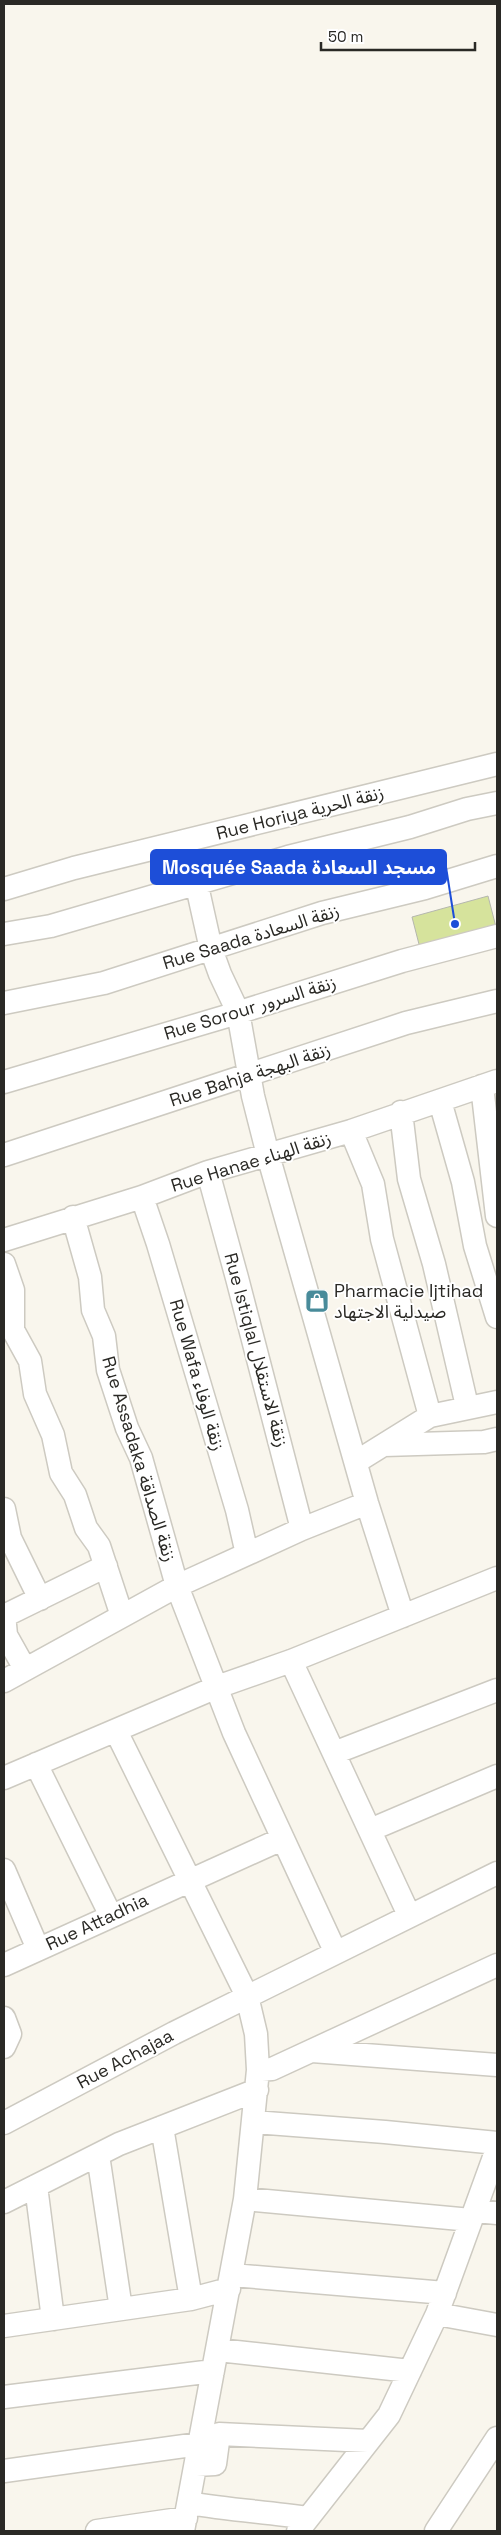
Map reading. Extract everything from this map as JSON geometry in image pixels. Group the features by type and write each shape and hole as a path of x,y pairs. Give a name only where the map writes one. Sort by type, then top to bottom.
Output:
{"street":[{"name":"Rue Horiya زنقة الحرية","path":"4,889 74,868 497,764"},
{"path":"4,934 51,926 288,857 410,827 467,809 497,803"},
{"path":"187,841 211,949 220,974 238,1012 249,1076 268,1155 367,1503 403,1616"},
{"name":"Rue Saada زنقة السعادة","path":"4,1003 104,983 322,913 425,888 497,866"},
{"name":"Rue Sorour زنقة السرور","path":"4,1082 402,961 497,936"},
{"name":"Rue Bahja زنقة البهجة","path":"4,1154 249,1076 406,1023 497,1001"},
{"path":"490,1083 497,1216"},
{"name":"Rue Hanae زنقة الهناء","path":"4,1240 142,1197 208,1172 351,1131 401,1112 440,1101 490,1083"},
{"path":"440,1101 463,1182 475,1246 497,1317"},
{"path":"401,1112 409,1179 437,1273 467,1406"},
{"path":"351,1131 374,1184 382,1239 430,1416"},
{"name":"Rue Istiqlal زنقة الاستقلال","path":"208,1172 302,1529"},
{"name":"Rue Wafa زنقة الوفاء","path":"142,1197 158,1244 237,1510 247,1554"},
{"name":"Rue Assadaka زنقة الصداقة","path":"73,1217 90,1277 93,1310 104,1336 108,1370 127,1428 141,1458 177,1586 234,1733 335,1951"},
{"path":"4,1264 13,1290 14,1330 30,1361 35,1394 54,1435 61,1473 75,1496 86,1528 99,1546 122,1616"},
{"path":"356,1462 430,1416 467,1406 497,1402"},
{"path":"384,1445 484,1442 497,1439"},
{"path":"4,1680 177,1586 302,1529 367,1503"},
{"path":"4,1509 10,1538 40,1599"},
{"path":"25,1670 6,1635 4,1615 106,1566"},
{"path":"4,1778 217,1687 291,1661 497,1578"},
{"path":"291,1661 409,1915"},
{"path":"334,1753 497,1690"},
{"path":"116,1731 191,1879 247,1996 256,2034 258,2080 245,2199 186,2518"},
{"path":"36,1764 112,1916"},
{"path":"370,1830 497,1776"},
{"name":"Rue Attadhia","path":"4,1965 282,1838"},
{"path":"4,1870 38,1950"},
{"name":"Rue Achajaa","path":"4,2123 335,1951 497,1873"},
{"path":"4,2202 98,2155 162,2127 258,2080 272,2068 497,1965"},
{"path":"4,2018 10,2034 4,2047"},
{"path":"311,2051 497,2065"},
{"path":"253,2122 497,2143"},
{"path":"162,2127 191,2299"},
{"path":"98,2531 186,2518 225,2510 261,2511 303,2524 389,2415 481,2215 497,2149"},
{"path":"98,2155 120,2309"},
{"path":"36,2186 53,2319"},
{"path":"245,2199 481,2215"},
{"path":"4,2326 191,2299 230,2282 445,2293"},
{"path":"437,2314 497,2325"},
{"path":"4,2397 216,2361 410,2371"},
{"path":"4,2471 197,2454 215,2464 219,2434 368,2441"},
{"path":"436,2531 489,2465 497,2438"}],"building":[{"path":"488,896 497,931 421,952 412,917"}],"place":[{"name":"Mosquée Saada مسجد السعادة","path":"455,924"},
{"name":"Pharmacie Ijtihad صيدلية الاجتهاد","path":"317,1301"}]}
